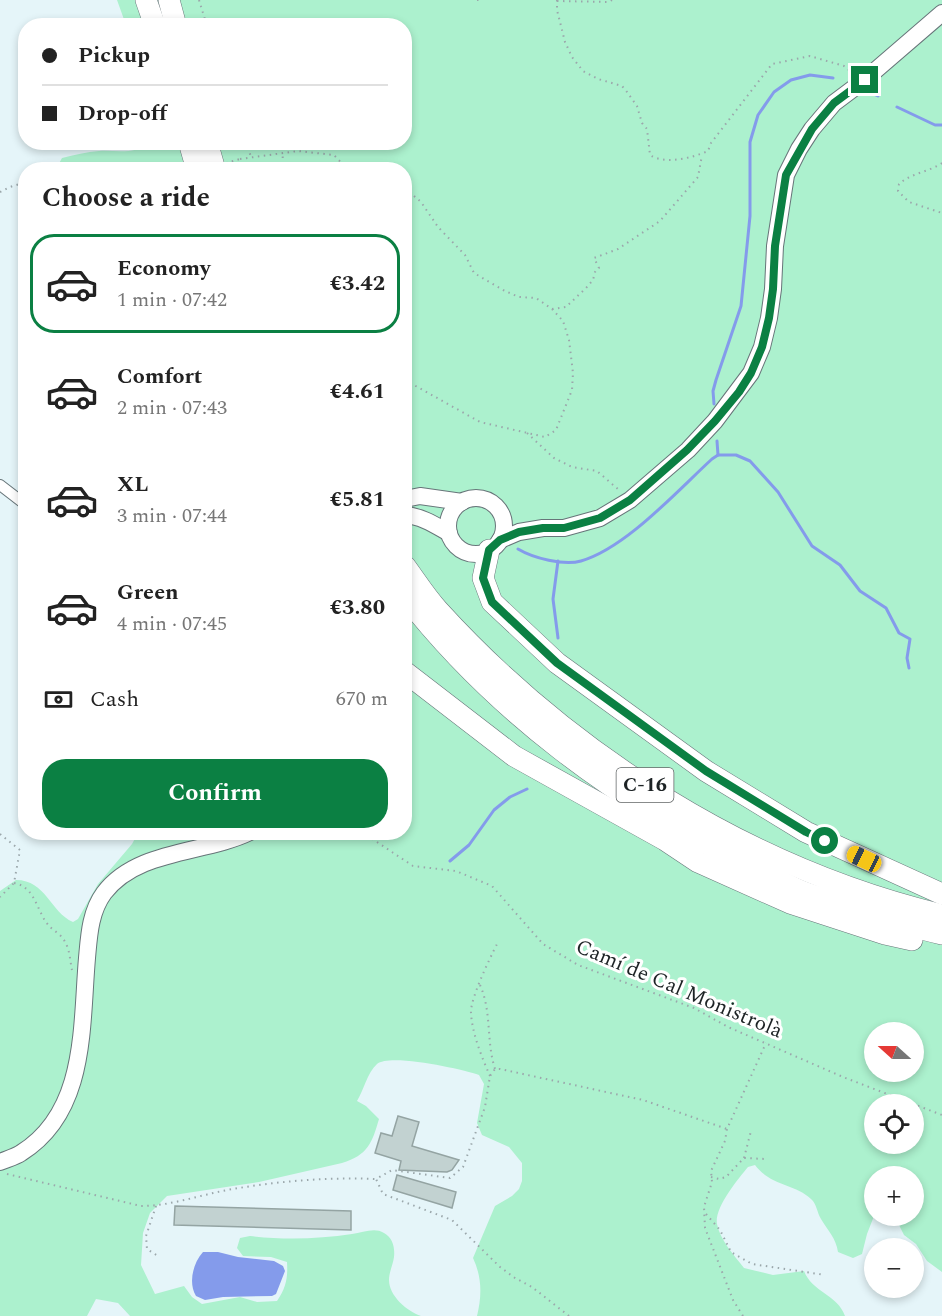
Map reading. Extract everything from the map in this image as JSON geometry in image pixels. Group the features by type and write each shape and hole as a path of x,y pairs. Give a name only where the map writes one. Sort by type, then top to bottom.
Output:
{"highway":[{"path":"146,0 152,18"},
{"path":"170,0 174,18"},
{"path":"494,545 483,578 492,602 557,663 706,771 806,832 942,894"},
{"name":"C-16","path":"412,575 437,609 523,693 567,730 679,808 760,849 825,878 912,908 942,915"},
{"name":"C-16","path":"412,606 431,630 508,706 579,764 645,809 705,844 800,890 904,925 942,934"},
{"path":"412,677 514,756 665,840 698,862 790,903 885,934 942,946"}],"street":[{"path":"412,515 431,522 449,533 455,544 465,551 477,554 519,532 543,528 564,528 600,518 630,500 687,450 715,421 751,373 762,347 769,318 775,246 786,175 812,129 834,103 942,13"},
{"path":"0,485 18,499"},
{"path":"412,498 420,496 462,502"},
{"path":"449,533 450,515 462,502 472,498 483,499 493,504 500,512 518,521 543,528"},
{"path":"494,545 504,526 500,512"},
{"path":"0,1162 21,1154 50,1130 68,1100 77,1066 90,924 104,893 130,870 172,854 228,840"}],"path":[{"path":"199,0 205,18"},
{"path":"612,0 608,2 557,1 565,42 572,57 583,71 598,79 622,86 627,92 637,106 642,123 647,129 650,155 657,160 693,158 708,151 711,143 772,64 810,56 844,66 862,82"},
{"path":"249,150 251,157"},
{"path":"230,162 298,151 334,155 341,162"},
{"path":"282,162 283,152"},
{"path":"552,309 566,306 586,288 599,268 594,258 618,249 660,221 698,177 702,154"},
{"path":"942,163 927,172 905,179 899,184 898,191 909,202 942,213"},
{"path":"0,192 18,185"},
{"path":"412,194 421,202 438,227 465,255 474,273 519,297 536,298 552,309 563,321 569,340 573,372 572,390 556,430 545,437 480,422 412,384"},
{"path":"527,434 554,458 572,467 597,471 630,500"},
{"path":"0,834 20,850 14,884 0,897"},
{"name":"Camí de Cal Monistrolà","path":"374,840 413,866 456,871 492,886 543,944 578,965 684,1004 728,1027 843,1077 942,1115"},
{"path":"14,884 21,885 32,894 39,912 48,925 64,939 74,979 85,983"},
{"path":"490,1076 479,1049 471,1014 472,1001 497,944"},
{"path":"0,1172 141,1206 156,1206 244,1188 332,1178 376,1179 392,1170 450,1178 463,1167 485,1107 490,1076 495,1069 490,1046 486,1000 480,985"},
{"path":"743,1316 733,1300 705,1228 704,1212 712,1182 711,1171 725,1141 727,1129 766,1043"},
{"path":"495,1069 643,1100 727,1129"},
{"path":"711,1177 719,1179 726,1177 744,1158 751,1131"},
{"path":"744,1158 765,1159"},
{"path":"376,1179 382,1194 452,1220 500,1267 532,1287 569,1316"},
{"path":"156,1206 146,1236 147,1249 158,1256"},
{"path":"704,1212 720,1230 731,1252 752,1264 825,1275"}],"green space":[{"path":"117,0 942,0 942,1272 924,1256 924,1238 908,1238 900,1226 924,1226 924,1166 864,1166 864,1226 870,1226 864,1238 862,1254 853,1258 838,1252 834,1239 811,1199 769,1177 755,1165 748,1167 719,1210 717,1224 724,1242 744,1268 773,1275 804,1271 813,1284 837,1303 845,1316 477,1316 480,1287 473,1258 495,1206 519,1189 522,1181 522,1163 509,1147 482,1135 477,1123 484,1084 479,1075 443,1066 396,1060 377,1064 357,1101 366,1106 379,1119 374,1135 363,1152 342,1163 259,1182 167,1196 150,1213 143,1233 141,1265 155,1294 184,1286 192,1297 202,1304 240,1297 257,1302 277,1301 286,1283 287,1262 271,1257 243,1256 237,1248 240,1238 250,1236 314,1238 376,1230 387,1235 394,1247 389,1280 392,1292 405,1307 421,1316 130,1316 118,1303 96,1299 87,1316 0,1316 0,891 16,880 26,881 41,891 65,917 73,922 78,919 98,884 134,840 412,840 412,162 60,162 62,158 94,151 412,150 412,18 123,18"}],"water":[{"path":"203,1252 218,1252 274,1261 283,1266 285,1271 276,1294 205,1300 196,1296 192,1279"}],"building":[{"path":"398,1116 419,1122 412,1146 459,1160 452,1170 447,1172 399,1170 401,1161 375,1153 381,1133 392,1136"},
{"path":"397,1175 456,1192 452,1208 393,1190"},
{"path":"175,1206 351,1211 351,1230 174,1225"}],"waterway":[{"path":"714,404 713,391 716,380 741,306 750,216 750,142 758,115 774,92 791,80 810,75 833,78"},
{"path":"869,92 878,96"},
{"path":"897,107 935,125 942,125"},
{"path":"717,441 718,455"},
{"path":"518,549 558,562 581,561 598,554 616,544 650,517 712,459 718,455 736,455 750,461 778,492 812,546 840,565 860,591 886,608 899,633 910,639 907,658 909,668"},
{"path":"558,561 553,599 558,638"},
{"path":"450,861 469,845 494,810 510,797 527,789"}],"route":[{"path":"825,841 806,832 706,771 557,663 492,602 483,578 489,550 500,540 519,532 543,528 564,528 600,518 630,500 687,450 739,392 751,373 762,347 769,318 775,246 786,175 812,129 834,103 865,80"}]}
